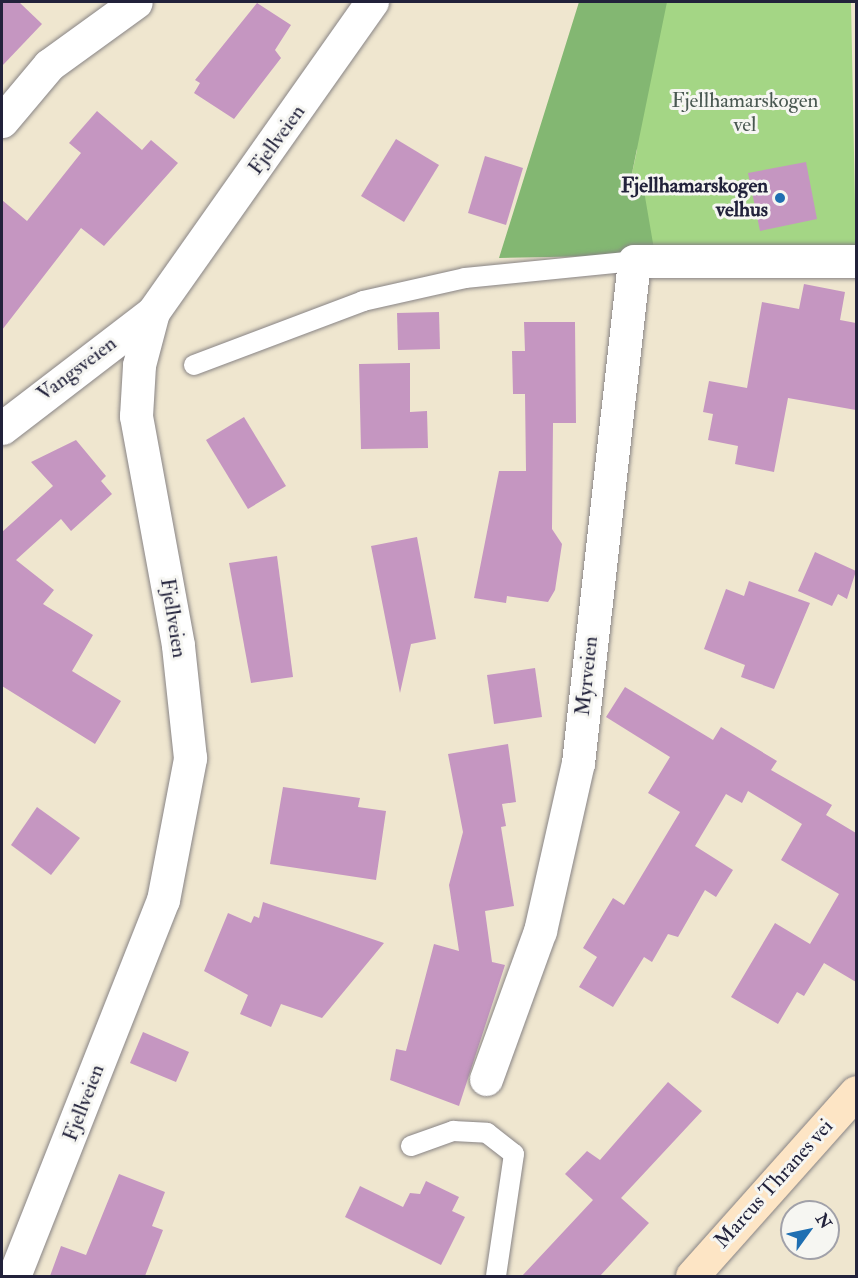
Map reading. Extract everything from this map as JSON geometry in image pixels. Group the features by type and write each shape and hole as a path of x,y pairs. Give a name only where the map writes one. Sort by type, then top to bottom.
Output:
{"main road":[{"name":"Marcus Thranes vei","path":"692,1276 856,1092"}],"street":[{"path":"2,121 49,65 136,2"},
{"name":"Fjellveien","path":"14,1276 163,900 190,758 178,645 136,416 139,366 153,312 372,2"},
{"path":"634,261 856,261"},
{"name":"Myrveien","path":"486,1079 540,931 578,763 634,261"},
{"name":"Vangsveien","path":"2,428 153,312"}],"lane":[{"path":"194,364 363,301 465,278 634,261"},
{"path":"411,1146 453,1131 487,1133 514,1154 496,1276"}],"green space":[{"path":"579,2 667,2 630,183 643,185 655,255 499,258"},
{"name":"Fjellhamarskogen vel","path":"611,2 851,2 856,254 655,255 630,183 637,150"}],"building":[{"path":"2,2 19,2 42,24 2,66"},
{"path":"257,3 291,25 275,50 281,58 234,119 194,93 200,83 195,80"},
{"path":"97,111 142,150 151,140 178,163 104,246 81,228 2,330 2,200 27,221 81,153 69,143"},
{"path":"396,139 439,165 404,222 361,196"},
{"path":"485,156 523,168 506,225 468,213"},
{"name":"Fjellhamarskogen velhus","path":"806,162 817,219 760,231 748,173"},
{"path":"804,284 845,292 840,320 856,323 856,410 788,398 774,472 735,464 738,446 708,440 713,414 703,412 709,381 747,388 762,302 799,309"},
{"path":"439,312 440,349 398,350 397,313"},
{"path":"524,322 575,322 576,423 553,423 552,529 562,544 555,590 548,602 507,596 506,603 474,598 499,471 526,471 525,394 513,394 512,351 525,351"},
{"path":"410,363 410,412 427,411 428,448 361,449 359,364"},
{"path":"244,417 286,486 248,509 206,440"},
{"path":"76,440 106,476 101,481 112,494 71,531 61,519 16,560 54,590 43,604 93,635 72,671 121,701 95,744 2,686 2,532 53,486 31,462"},
{"path":"417,537 436,639 411,644 400,693 371,546"},
{"path":"815,552 856,571 847,599 838,594 832,606 798,591"},
{"path":"277,556 293,677 251,683 229,563"},
{"path":"749,581 810,603 774,689 741,677 745,665 704,649 726,589 744,596"},
{"path":"535,668 542,717 494,724 487,675"},
{"path":"625,687 713,740 721,727 777,761 771,770 832,805 826,815 856,833 856,982 824,963 804,996 797,992 778,1024 731,997 775,923 810,944 839,894 781,860 802,824 748,791 742,803 726,794 695,846 733,870 716,897 705,890 678,937 668,934 652,962 644,957 613,1007 579,987 597,957 583,948 613,898 624,905 680,812 648,793 670,757 606,717"},
{"path":"508,744 516,802 502,804 506,826 501,827 514,906 485,911 492,962 505,965 459,1106 390,1080 396,1049 406,1051 434,944 459,951 449,885 463,832 448,754"},
{"path":"283,787 360,798 358,807 386,811 376,880 270,864"},
{"path":"37,807 80,838 51,875 11,845"},
{"path":"263,902 384,943 322,1018 281,1004 271,1027 240,1014 248,995 204,971 228,913 251,923 254,916 259,918"},
{"path":"143,1032 189,1052 176,1082 130,1063"},
{"path":"668,1082 702,1111 621,1198 649,1223 600,1276 522,1276 593,1200 565,1174 587,1151 600,1160"},
{"path":"119,1174 165,1192 152,1226 163,1230 145,1276 50,1276 61,1246 86,1255"},
{"path":"426,1181 459,1197 452,1211 465,1217 441,1265 345,1217 360,1186 403,1207 410,1193 420,1194"}],"place":[{"name":"Fjellhamarskogen velhus","path":"780,198"}]}
